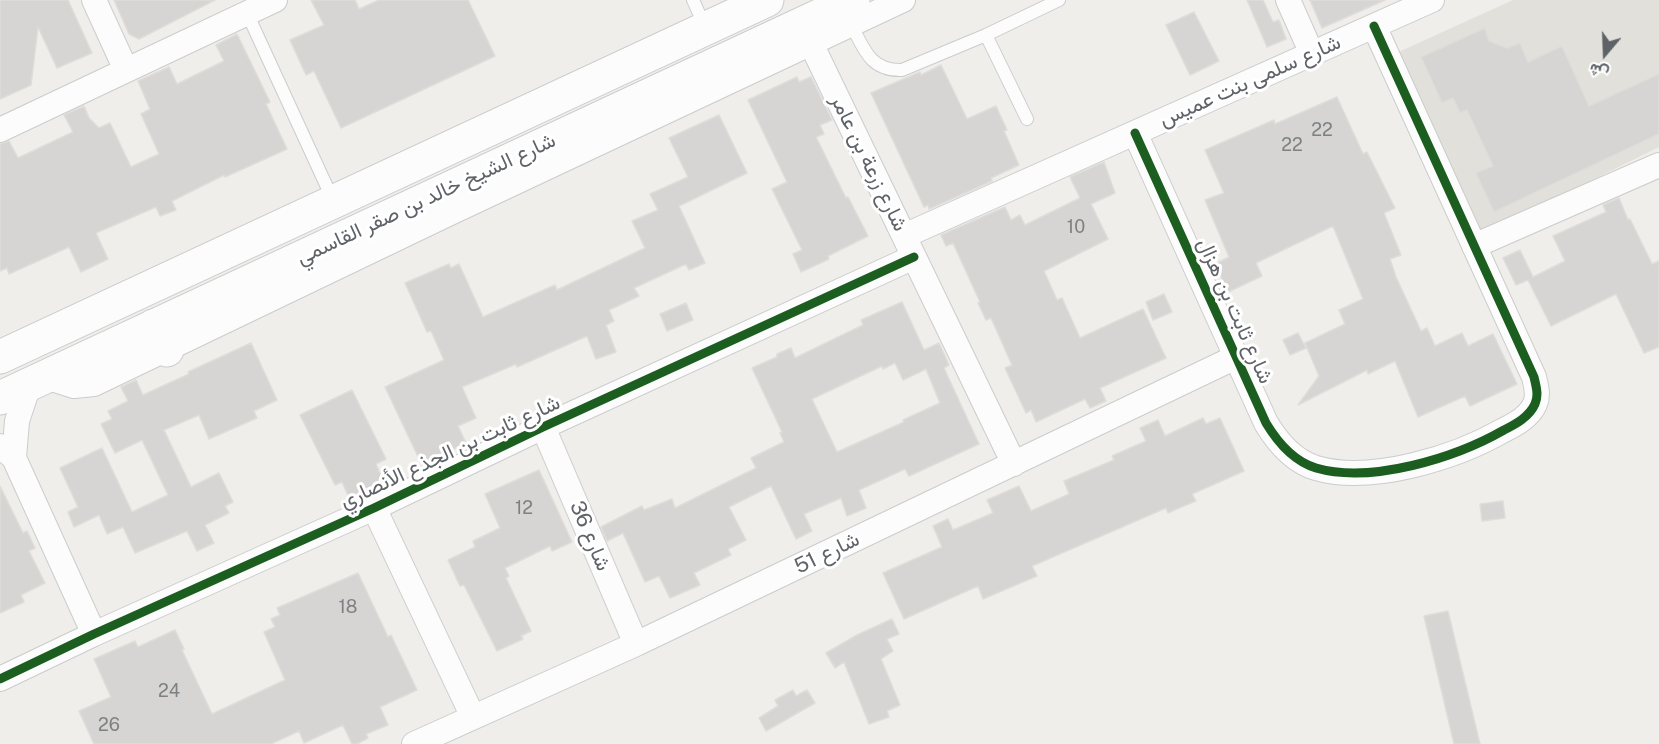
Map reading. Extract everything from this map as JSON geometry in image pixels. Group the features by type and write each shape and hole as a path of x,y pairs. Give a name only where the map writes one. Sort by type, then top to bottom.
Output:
{"main road":[{"name":"شارع الشيخ خالد بن صقر القاسمي","path":"0,357 334,201 699,14 767,0"},
{"name":"شارع الشيخ خالد بن صقر القاسمي","path":"25,387 160,338 852,12"}],"street":[{"path":"94,0 126,70"},
{"path":"0,130 275,0"},
{"path":"852,12 903,0"},
{"path":"1288,0 1312,54"},
{"name":"شارع سلمى بنت عميس","path":"909,246 1135,133 1432,0"},
{"name":"شارع ثابت بن هزال","path":"1135,133 1266,423 1278,442 1294,457 1314,467 1335,472 1399,468 1461,451 1490,438 1527,415 1535,404 1537,390 1534,377 1374,26"},
{"name":"شارع زرعة بن عامر","path":"806,34 1014,464"},
{"path":"1474,246 1659,165"},
{"name":"شارع ثابت بن الجذع الأنصاري","path":"0,679 94,634 374,508 909,246"},
{"name":"شارع 51","path":"414,744 636,644 1236,357"},
{"path":"25,387 7,452 94,634"},
{"name":"شارع 36","path":"543,427 636,644"},
{"path":"374,508 473,717"}],"lane":[{"path":"852,12 873,62 892,70 902,70 986,35 1059,0"},
{"path":"246,13 334,201"},
{"path":"986,35 1027,120"}],"shaded area":[{"path":"1513,0 1659,0 1659,147 1479,236 1392,55"}],"building":[{"path":"0,0 68,0 92,53 57,68 38,27 31,85 0,99"},
{"path":"114,0 215,0 139,39 129,34"},
{"path":"311,0 355,0 359,9 379,0 468,0 495,56 341,128 314,71 306,75 290,40 324,25"},
{"path":"1247,0 1263,0 1273,22 1279,20 1286,39 1267,47"},
{"path":"1310,0 1385,0 1322,28"},
{"path":"1194,12 1219,61 1190,75 1166,25"},
{"path":"1485,28 1489,41 1507,48 1520,43 1528,62 1562,46 1589,106 1659,74 1659,134 1494,212 1476,173 1493,166 1467,110 1460,113 1453,98 1442,103 1421,57"},
{"path":"237,34 270,102 266,104 287,149 225,177 224,175 172,201 176,210 160,216 156,207 96,233 108,259 81,272 69,247 9,274 7,268 0,271 0,144 9,141 18,158 73,132 64,115 84,106 89,118 99,128 110,123 131,167 159,154 141,114 150,109 138,81 169,67 177,84 224,61 216,45"},
{"path":"941,65 967,119 996,106 1019,165 991,178 992,181 929,209 928,205 924,207 871,93 920,72 921,75"},
{"path":"797,77 799,82 811,77 832,120 820,125 824,134 816,137 846,198 848,197 868,236 828,256 829,259 801,272 793,254 802,250 772,189 787,182 748,100"},
{"path":"1337,97 1363,154 1367,152 1395,208 1384,213 1401,255 1390,259 1421,331 1427,328 1435,346 1462,333 1468,346 1493,334 1517,384 1470,406 1465,396 1418,417 1395,361 1368,374 1367,370 1298,405 1319,376 1305,343 1345,324 1339,310 1363,299 1333,226 1256,263 1262,276 1228,292 1215,264 1229,257 1205,200 1224,193 1205,150 1274,120 1275,124"},
{"path":"719,115 747,173 679,206 705,263 689,270 686,264 634,288 639,296 609,310 614,321 606,325 616,352 596,359 587,336 517,367 516,364 462,387 476,418 458,426 466,443 422,465 385,387 444,360 431,331 427,332 405,283 449,264 451,268 459,264 483,317 555,285 557,290 645,248 632,221 658,210 650,194 688,177 669,138"},
{"path":"1104,162 1115,193 1091,204 1108,239 1044,271 1057,300 1062,298 1080,338 1143,309 1166,358 1100,388 1106,401 1090,408 1085,399 1036,422 1031,410 1026,413 1005,368 1012,365 991,318 986,320 953,243 946,246 941,235 1005,207 1011,220 1020,215 1025,225 1080,198 1070,177"},
{"path":"1619,198 1652,264 1659,261 1659,347 1644,353 1616,294 1551,326 1528,280 1516,285 1503,258 1520,250 1533,277 1565,261 1553,236 1606,212 1603,205"},
{"path":"1164,294 1172,312 1153,320 1146,302"},
{"path":"902,302 924,350 939,343 949,365 944,368 979,444 909,476 905,469 859,490 866,508 847,516 841,498 804,514 812,531 796,539 771,486 729,507 746,540 728,549 731,555 694,573 700,585 670,598 659,576 645,582 623,533 607,541 601,527 642,506 644,510 672,499 675,508 756,468 751,458 784,442 780,433 782,432 752,368 791,348 795,358 863,325 861,320","holes":["895,363 903,380 926,369 940,403 837,452 812,399 882,366 883,369"]},
{"path":"686,303 693,320 667,331 660,314"},
{"path":"1298,333 1306,348 1290,355 1283,340"},
{"path":"251,343 277,400 254,411 257,418 209,439 199,415 164,430 191,487 219,473 233,502 225,506 229,513 205,525 214,543 197,551 187,531 135,553 123,527 107,534 99,515 74,527 68,512 78,507 60,468 102,448 132,512 168,495 142,440 115,453 101,424 112,419 108,411 128,401 121,387 136,380 143,395"},
{"path":"352,390 386,459 376,464 385,484 350,500 342,482 335,485 300,415"},
{"path":"1203,418 1206,424 1220,418 1244,471 1192,494 1196,501 1168,513 1166,508 1032,566 1037,576 983,599 978,586 904,619 883,573 942,547 933,526 948,519 953,530 993,513 987,500 1019,486 1031,511 1069,494 1064,481 1114,460 1112,456 1146,441 1140,428 1158,420 1165,436"},
{"path":"539,470 572,542 552,551 550,546 505,568 509,576 506,578 531,631 521,636 523,639 497,651 464,585 460,586 448,560 475,547 473,541 500,528 485,494"},
{"path":"0,486 23,533 27,531 35,548 29,551 45,583 21,595 24,602 0,613"},
{"path":"1503,501 1505,518 1482,521 1480,504"},
{"path":"358,573 388,637 391,635 417,690 380,707 388,725 366,734 368,738 352,744 343,725 304,743 299,731 271,744 94,744 79,711 111,697 94,659 135,641 138,647 175,630 212,714 285,680 264,632 275,627 271,619 280,615 277,608"},
{"path":"1448,611 1480,744 1454,744 1424,616"},
{"path":"892,619 899,634 887,639 893,651 881,659 900,705 887,711 889,717 869,724 844,662 835,668 826,653 857,635"},
{"path":"793,690 796,696 807,690 815,703 766,731 759,718 778,706 775,700"}],"cycle path":[{"path":"1135,133 1266,423 1293,456 1316,468 1362,473 1412,466 1462,450 1518,423 1535,404 1537,390 1534,377 1374,26"},
{"path":"0,679 914,257"}]}
